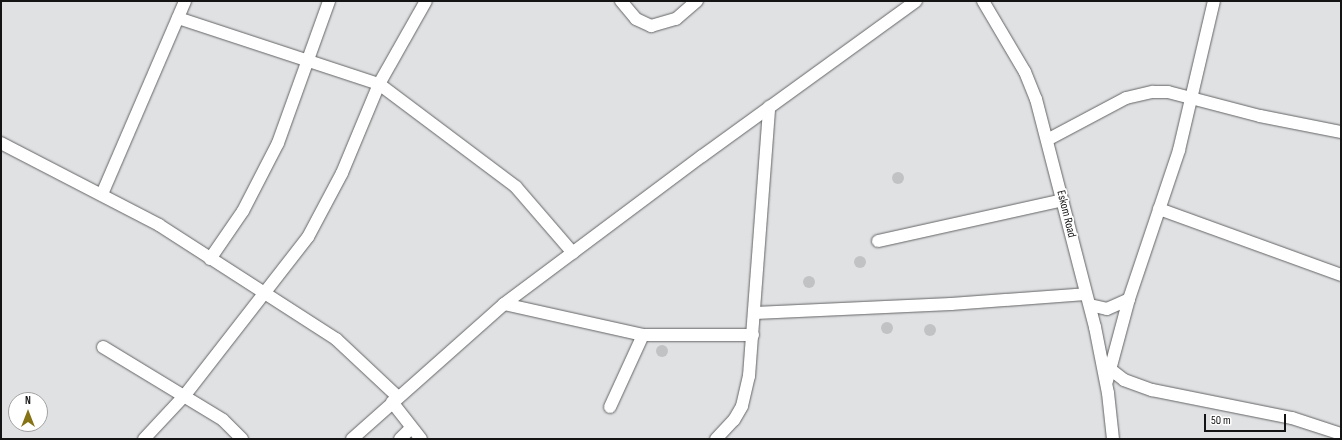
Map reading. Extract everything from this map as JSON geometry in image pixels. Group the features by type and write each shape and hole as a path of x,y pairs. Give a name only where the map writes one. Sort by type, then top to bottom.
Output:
{"street":[{"path":"102,194 185,1"},
{"path":"210,259 262,177 278,143 306,58 329,1"},
{"path":"144,439 185,395 266,295 308,237 324,208 379,84 426,1"},
{"path":"621,1 636,19 651,26 676,20 697,1"},
{"path":"352,439 504,304 769,107 916,1"},
{"name":"Eskom Road","path":"983,1 1025,72 1047,140 1090,305 1106,385 1113,439"},
{"path":"1106,385 1129,299 1193,99 1214,1"},
{"path":"178,18 306,58 379,84 516,187 573,253"},
{"path":"1047,140 1141,93 1168,92 1341,132"},
{"path":"716,439 734,420 742,406 749,376 755,312 769,107"},
{"path":"1,143 102,194 159,225 336,339 395,400 411,428 421,439"},
{"path":"878,240 1063,200"},
{"path":"1159,209 1341,275"},
{"path":"755,312 951,304 1086,294"},
{"path":"1090,305 1107,309 1129,299"},
{"path":"504,304 644,335 753,335"},
{"path":"610,407 644,335"},
{"path":"103,347 185,395 223,420 242,439"},
{"path":"1110,369 1124,380 1152,390 1292,418 1341,434"},
{"path":"400,439 411,428"}],"building":[{"path":"896,172 900,172 904,178 900,184 896,184 892,180 892,176"},
{"path":"858,256 862,256 866,262 862,268 858,268 854,264 854,260"},
{"path":"807,276 811,276 815,282 811,288 807,288 803,284 803,280"},
{"path":"885,322 889,322 893,328 889,334 885,334 881,330 881,326"},
{"path":"928,324 932,324 936,330 932,336 928,336 924,332 924,328"},
{"path":"660,345 664,345 668,351 664,357 660,357 656,353 656,349"}]}
